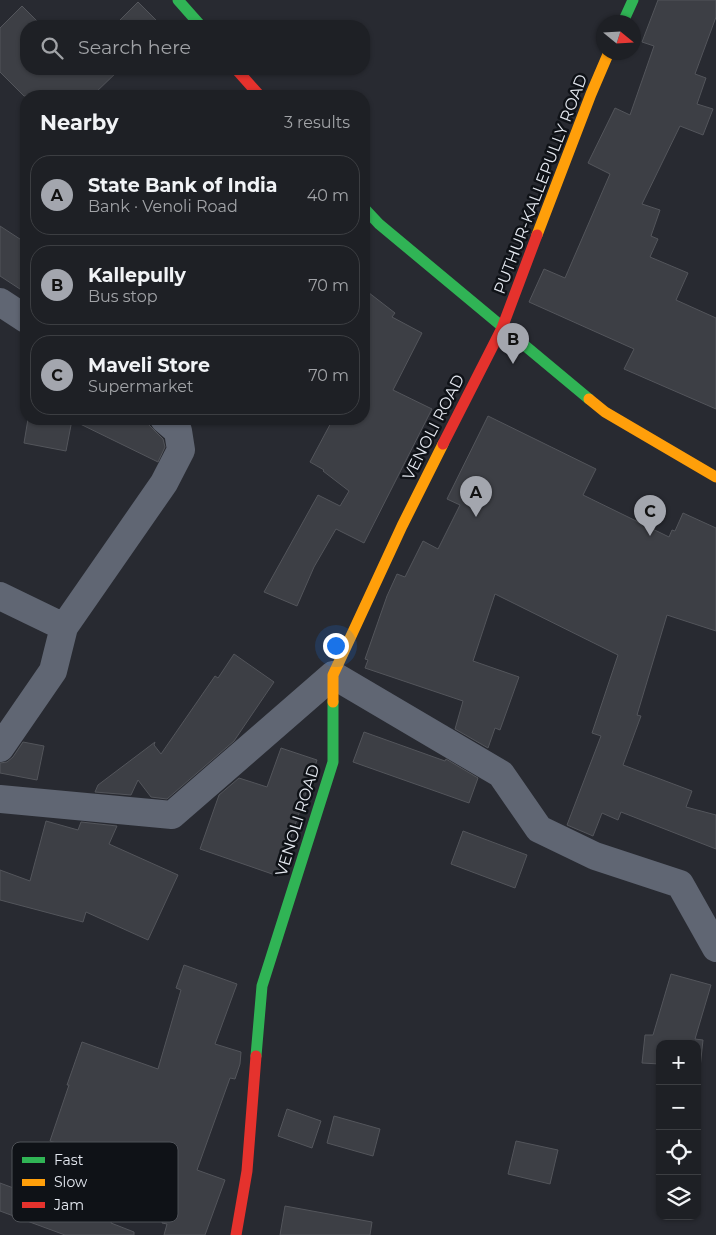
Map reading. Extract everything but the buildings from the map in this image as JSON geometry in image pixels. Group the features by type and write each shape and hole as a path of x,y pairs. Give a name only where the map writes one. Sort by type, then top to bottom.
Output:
{"street":[{"path":"178,0 196,20"},
{"path":"626,15 633,0"},
{"name":"PUTHUR-KALLEPULLY ROAD","path":"502,328 590,94 605,60"},
{"path":"241,75 255,90"},
{"path":"370,214 502,328 605,412 716,477"},
{"path":"0,302 20,315"},
{"name":"VENOLI ROAD","path":"236,1235 247,1171 262,986 333,762 333,675 402,526 502,328"},
{"path":"0,748 53,671 64,626 164,483 181,450 178,431 171,425"},
{"path":"0,596 64,626"},
{"path":"0,799 172,815 333,675 501,774 539,829 595,856 680,884 716,948"}],"traffic: fast":[{"path":"178,0 196,20"},
{"path":"626,15 633,0"},
{"path":"370,214 379,224 589,399"},
{"path":"256,1056 262,986 333,762 333,702"}],"traffic: slow":[{"path":"537,235 606,60"},
{"path":"589,399 605,412 716,477"},
{"path":"333,702 333,675 402,526 443,444"}],"traffic: jam":[{"path":"241,75 255,90"},
{"path":"443,444 502,328 537,235"},
{"path":"236,1235 247,1171 256,1056"}],"place":[{"name":"Kallepully","path":"513,364"},
{"name":"State Bank of India","path":"476,517"},
{"name":"Maveli Store","path":"650,536"}]}
